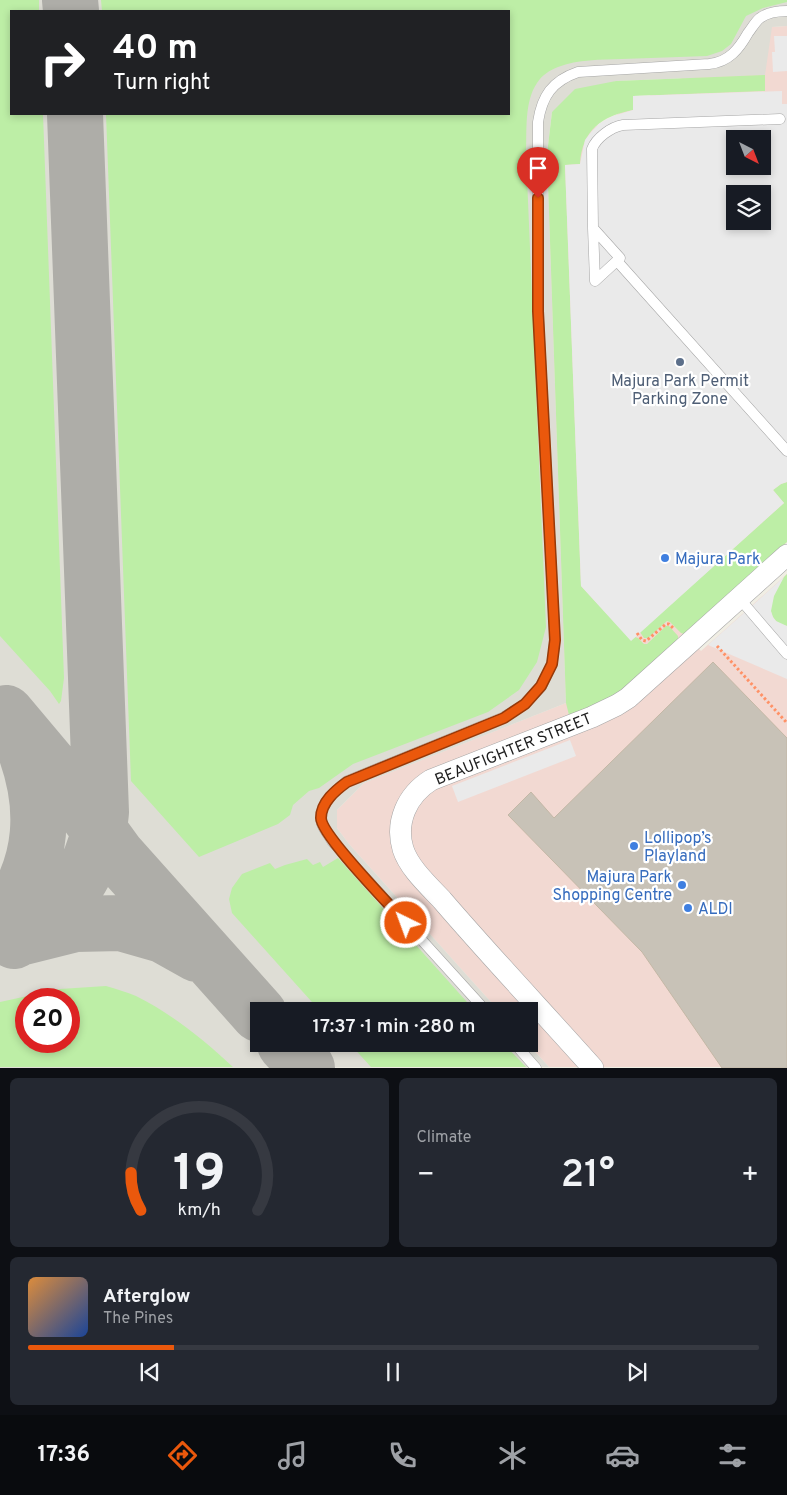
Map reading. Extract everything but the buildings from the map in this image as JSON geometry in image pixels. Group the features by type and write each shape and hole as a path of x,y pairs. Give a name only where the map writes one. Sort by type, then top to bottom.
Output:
{"street":[{"name":"BEAUFIGHTER STREET","path":"593,1068 411,865 402,847 400,834 405,809 414,794 431,780 592,717 616,705 648,681 787,555"}],"lane":[{"path":"478,1002 332,841 322,824 321,817 327,800 347,782 504,718 525,704 541,686 552,664 555,640 538,311 538,122 544,98 557,82 578,72 721,62 738,50 761,17 773,12 787,10"},
{"path":"618,259 595,281 592,150 594,144 613,127 623,124 784,118"},
{"path":"593,228 787,451"},
{"path":"740,598 787,654"},
{"path":"522,1052 536,1068"}],"path":[{"path":"637,633 642,640 646,641 666,624 669,624 696,637 787,723"}],"shaded area":[{"path":"0,0 787,0 787,26 772,27 765,75 616,81 552,112 547,154 566,703 364,783 337,810 337,828 349,844 491,1002 250,1002 250,1052 535,1052 549,1067 0,1068"},
{"name":"Majura Park","path":"787,26 787,542 685,634 701,651 787,574 787,1067 549,1067 535,1052 538,1052 538,1002 491,1002 349,844 337,828 337,810 364,783 566,703 547,154 772,27"},
{"path":"774,36 787,36 787,71 773,72 772,52 775,52"},
{"name":"Majura Park Permit Parking Zone","path":"782,91 782,104 787,104 787,482 773,490 784,503 631,641 581,586 565,165 580,164 585,140 599,124 613,116 633,110 633,96"},
{"path":"784,577 774,596 771,611 776,621 787,626 787,679 708,645"},
{"path":"570,740 576,756 458,802 452,786"}],"green space":[{"path":"0,0 39,0 39,10 10,10 10,115 43,115 64,678 59,704 50,691 0,636"},
{"path":"101,0 787,0 787,2 763,8 746,16 731,44 722,51 707,56 582,61 558,67 546,73 539,80 533,91 527,117 526,154 546,627 537,662 519,690 488,712 353,764 319,788 309,791 293,805 290,815 278,824 199,857 131,781 106,115 510,115 510,10 102,10"},
{"path":"765,75 765,91 633,96 633,110 612,116 596,126 589,134 582,152 580,164 565,165 581,586 631,640 635,637 644,644 647,644 666,626 669,626 678,636 678,639 611,698 569,715 566,703 547,154 552,112 575,89 616,81"},
{"path":"787,482 787,542 684,634 667,621 648,638 644,638 640,632 784,503 773,490"},
{"path":"787,574 787,626 780,624 772,616 771,604 779,584"},
{"path":"338,858 467,1002 312,1002 232,913 229,899 232,888 242,874 270,863 275,869 307,859 313,865 320,862 323,867"},
{"path":"106,986 136,996 162,1011 187,1028 233,1067 0,1067 0,1002 15,999 15,1053 80,1053 80,988 75,988"},
{"path":"357,1052 512,1052 526,1067 371,1067"}],"taxiway":[{"path":"70,0 71,10"},
{"path":"14,941 54,912 75,888 96,843 101,812 75,115"},
{"path":"6,713 64,782 117,855 250,1004"},
{"path":"0,924 15,902 26,880 34,857 38,834 35,786 20,737"},
{"path":"23,937 75,924 121,923 163,935 197,954"},
{"path":"292,1052 307,1068"}],"place":[{"name":"Majura Park Permit Parking Zone","path":"680,362"},
{"name":"Majura Park","path":"665,558"},
{"name":"Lollipop’s Playland","path":"634,846"},
{"name":"Majura Park Shopping Centre","path":"682,885"},
{"name":"ALDI","path":"688,908"}],"route":[{"path":"406,923 332,841 322,824 321,817 327,800 340,787 356,777 504,718 525,704 541,686 552,664 555,640 538,311 538,198"}]}
